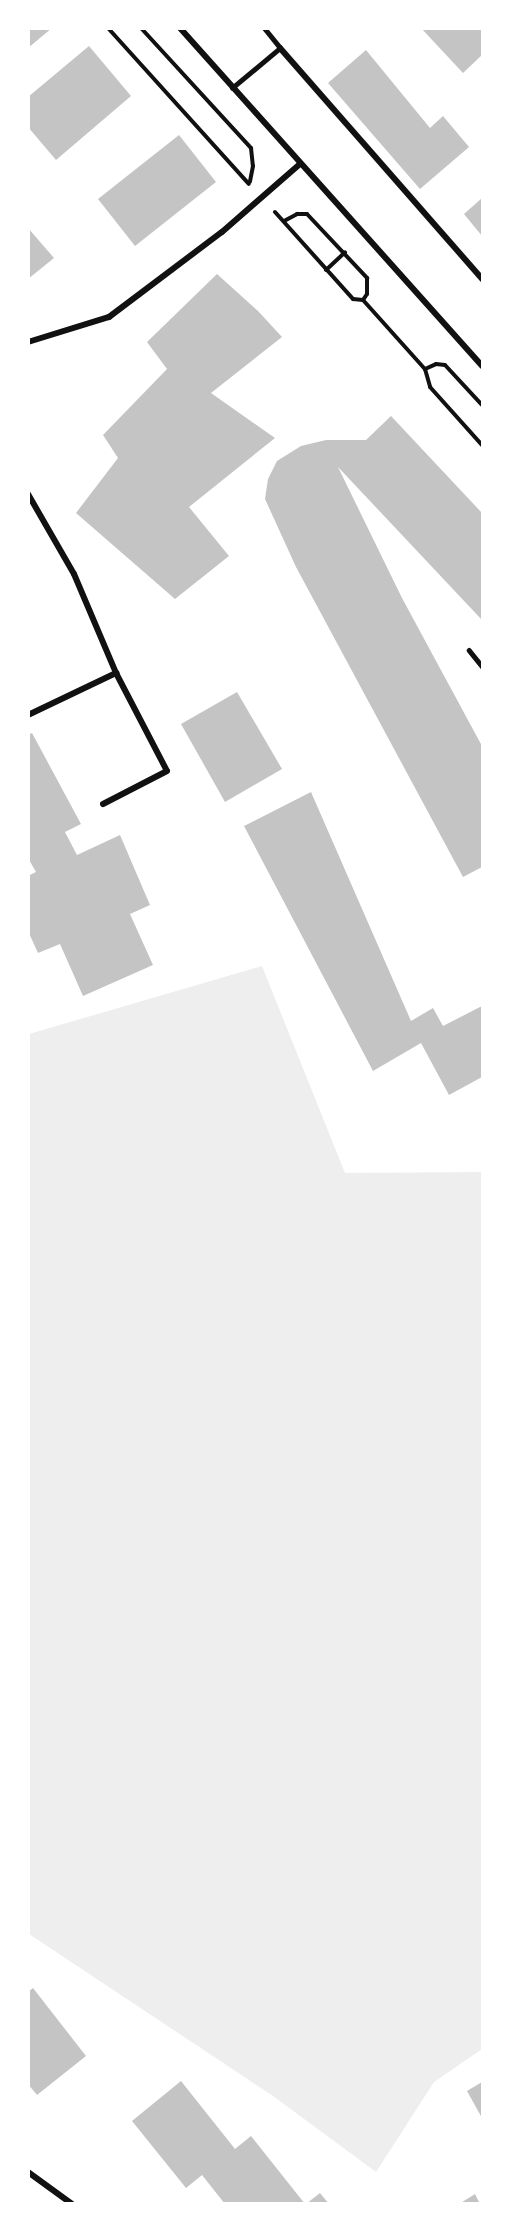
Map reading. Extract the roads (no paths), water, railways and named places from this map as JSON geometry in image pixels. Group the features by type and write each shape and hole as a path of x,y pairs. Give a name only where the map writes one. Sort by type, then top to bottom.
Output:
{"street":[{"path":"180,28 483,366"},
{"path":"280,48 483,279"},
{"path":"28,342 109,317 222,232 300,164"},
{"path":"28,494 74,574 116,673 167,771 104,804"},
{"path":"28,716 116,673"},
{"path":"28,2172 72,2204"}],"lane":[{"path":"232,88 280,48 264,28"},
{"path":"469,650 483,666"}]}
